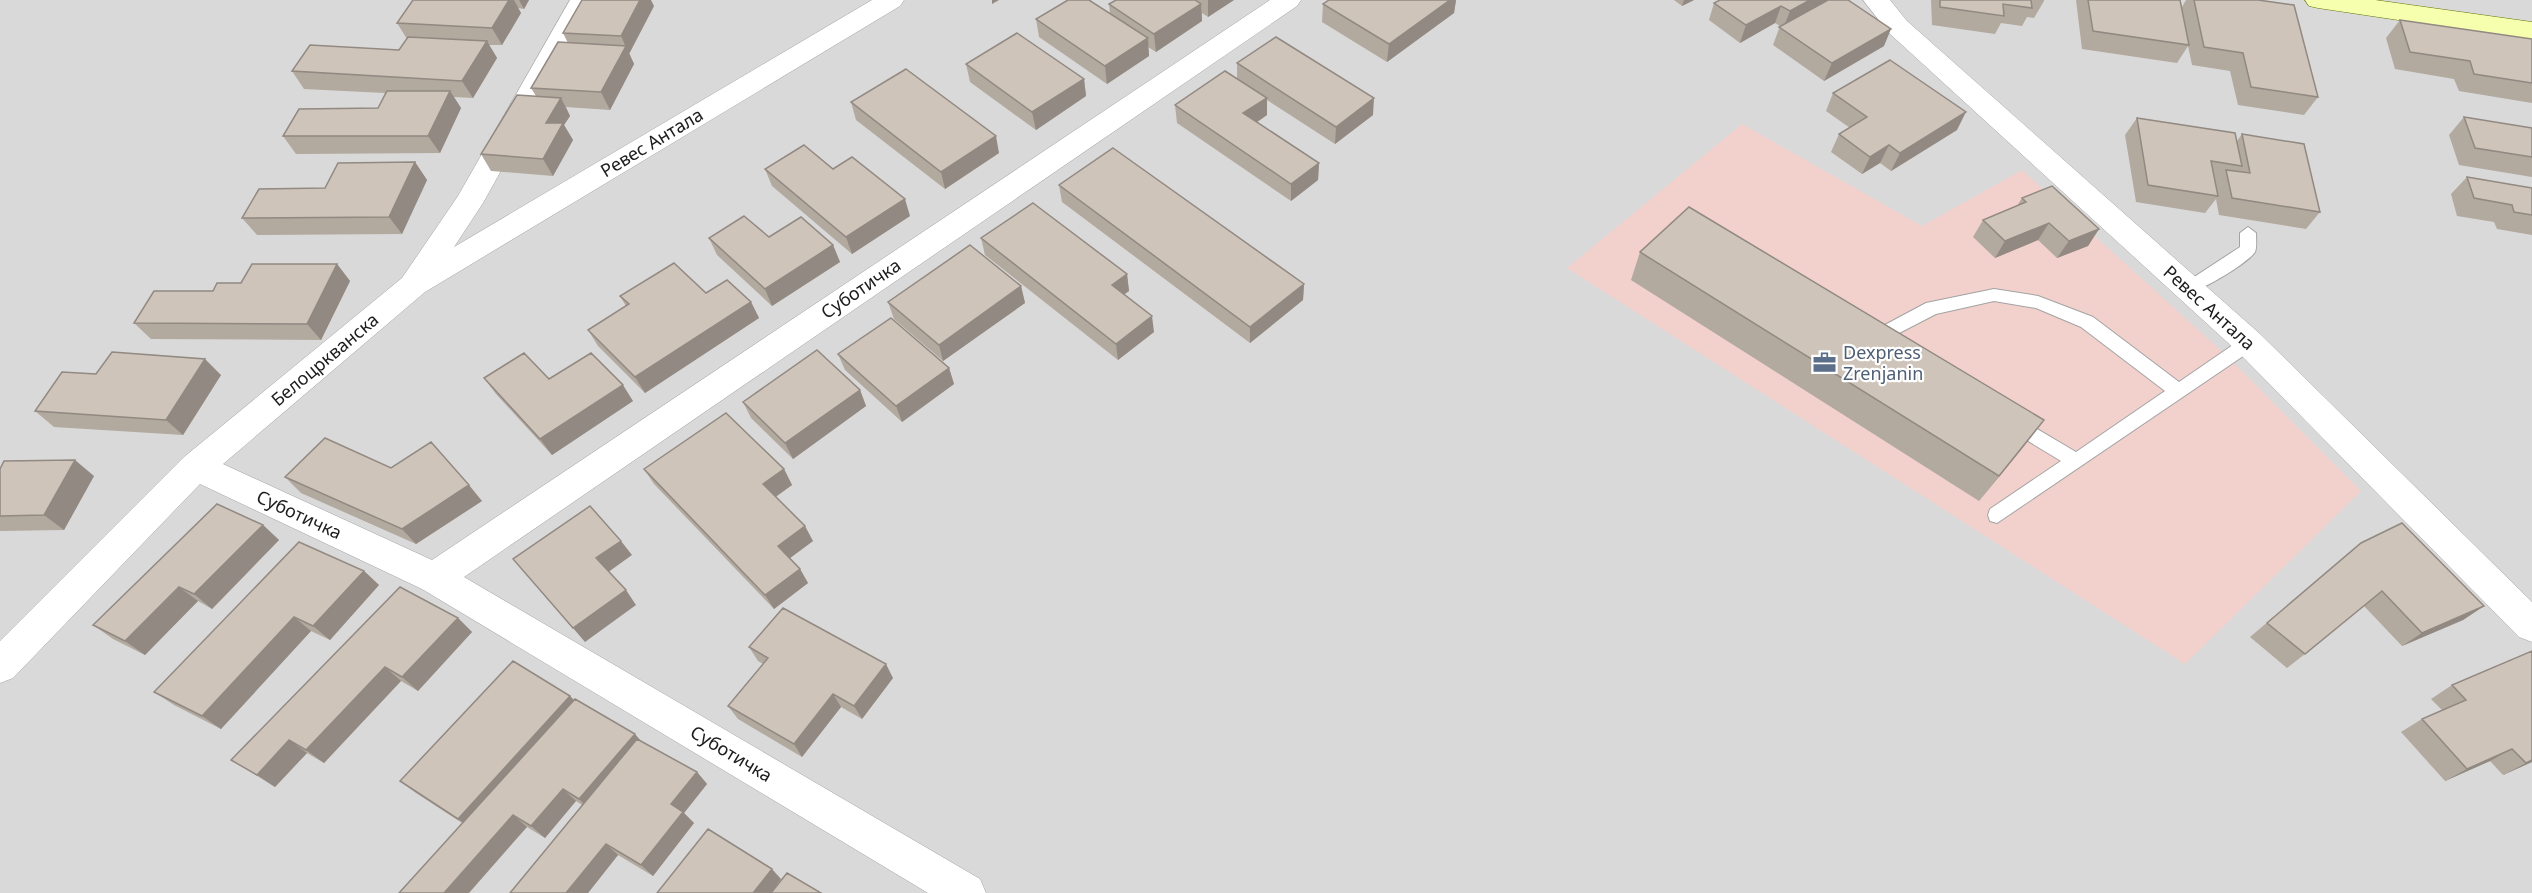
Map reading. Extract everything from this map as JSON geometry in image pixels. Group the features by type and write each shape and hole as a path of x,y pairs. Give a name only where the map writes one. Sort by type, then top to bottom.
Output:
{"street":[{"name":"Белоцркванска","path":"0,666 196,467 413,286 468,203 583,0"},
{"name":"Ревес Антала","path":"413,286 891,0"},
{"name":"Суботичка","path":"434,578 1288,0"},
{"name":"Ревес Антала","path":"1876,0 1898,27 2249,344 2532,626"},
{"path":"2318,0 2532,31"},
{"name":"Суботичка","path":"196,467 434,578 966,893"}],"lane":[{"path":"2188,289 2242,255 2248,249 2248,233"},
{"path":"1874,339 1932,308 1994,295 2038,302 2087,322 2178,391"},
{"path":"1855,328 1894,351"},
{"path":"1997,514 2249,344"},
{"path":"1995,412 2076,461"}],"shaded area":[{"path":"0,0 2532,0 2532,893 0,893"},
{"path":"1742,124 1922,226 2022,170 2228,357 2361,491 2185,664 1567,268"}],"building":[{"path":"413,0 509,0 492,28 397,23"},
{"path":"582,0 640,0 621,36 563,33"},
{"path":"1068,0 1089,0 1148,38 1105,66 1036,19"},
{"path":"1116,0 1195,0 1201,4 1154,34 1109,4"},
{"path":"1329,0 1450,0 1389,44 1323,4"},
{"path":"1720,0 1810,0 1790,11 1781,6 1746,25 1714,3"},
{"path":"1828,0 1848,0 1891,29 1832,63 1779,27"},
{"path":"1940,0 2031,0 2032,8 2003,4 2004,16 1940,7"},
{"path":"2088,0 2180,0 2189,45 2093,31"},
{"path":"2194,0 2258,0 2294,5 2318,97 2251,87 2243,53 2204,47"},
{"path":"2400,20 2532,39 2532,83 2474,74 2470,61 2410,52"},
{"path":"1017,33 1084,79 1032,112 966,64"},
{"path":"408,37 487,41 462,81 292,71 310,45 399,50"},
{"path":"1276,37 1374,98 1336,127 1237,63"},
{"path":"558,42 626,46 601,92 531,88"},
{"path":"1890,60 1966,112 1900,153 1889,145 1870,157 1839,134 1867,117 1833,93"},
{"path":"906,69 996,136 941,172 851,102"},
{"path":"1225,71 1267,98 1243,113 1319,163 1291,184 1175,105"},
{"path":"387,91 450,91 428,136 283,136 299,109 378,108"},
{"path":"517,95 561,98 546,123 563,123 543,159 481,154"},
{"path":"2464,117 2532,128 2532,157 2475,148"},
{"path":"2137,118 2235,133 2242,166 2211,161 2218,196 2148,185"},
{"path":"2242,134 2304,144 2320,212 2232,198 2226,170 2250,173"},
{"path":"804,145 833,169 852,157 905,199 846,237 765,169"},
{"path":"1113,148 1304,284 1250,327 1059,185"},
{"path":"415,162 389,217 242,218 259,189 325,188 338,163"},
{"path":"2467,177 2532,188 2532,215 2514,212 2512,205 2474,198"},
{"path":"2052,186 2099,229 2069,241 2049,223 2005,241 1983,220 2026,202 2022,198"},
{"path":"1033,203 1127,274 1112,285 1152,316 1116,344 981,238"},
{"path":"1689,207 2044,420 1999,476 1640,252"},
{"path":"744,216 769,237 801,217 833,245 765,289 709,238"},
{"path":"970,245 1021,286 939,345 888,302"},
{"path":"674,263 706,293 727,280 751,302 635,377 588,330 629,304 620,296"},
{"path":"252,264 337,264 307,324 134,323 154,291 213,291 217,283 241,283"},
{"path":"891,318 949,368 896,406 838,354"},
{"path":"817,350 860,390 785,443 743,402"},
{"path":"112,352 205,359 166,420 35,411 62,372 96,374"},
{"path":"524,353 549,379 591,353 623,385 540,439 484,378"},
{"path":"726,413 784,469 763,484 805,526 778,546 800,569 765,595 644,469"},
{"path":"325,438 391,468 431,442 469,485 402,529 285,477"},
{"path":"75,460 44,515 0,516 0,469 4,461"},
{"path":"217,504 263,525 194,594 179,587 125,641 93,625"},
{"path":"590,506 621,541 596,558 626,590 573,628 513,559"},
{"path":"2402,523 2484,606 2422,633 2382,591 2305,654 2267,623 2361,543"},
{"path":"299,542 364,571 313,626 294,617 202,716 154,692"},
{"path":"400,587 458,618 402,677 385,667 306,750 289,740 257,775 231,760"},
{"path":"783,608 886,664 854,706 833,694 794,744 728,706 768,658 749,647"},
{"path":"2532,651 2532,760 2526,763 2512,749 2467,769 2422,719 2466,700 2452,685"},
{"path":"513,661 570,696 458,819 400,781"},
{"path":"575,699 635,734 579,799 563,789 531,826 513,815 444,893 399,893"},
{"path":"637,739 697,772 671,804 683,812 641,865 606,844 566,893 510,893"},
{"path":"708,829 772,869 753,893 657,893"},
{"path":"787,873 821,893 771,893"}],"place":[{"name":"Dexpress Zrenjanin","path":"1825,363"}]}
